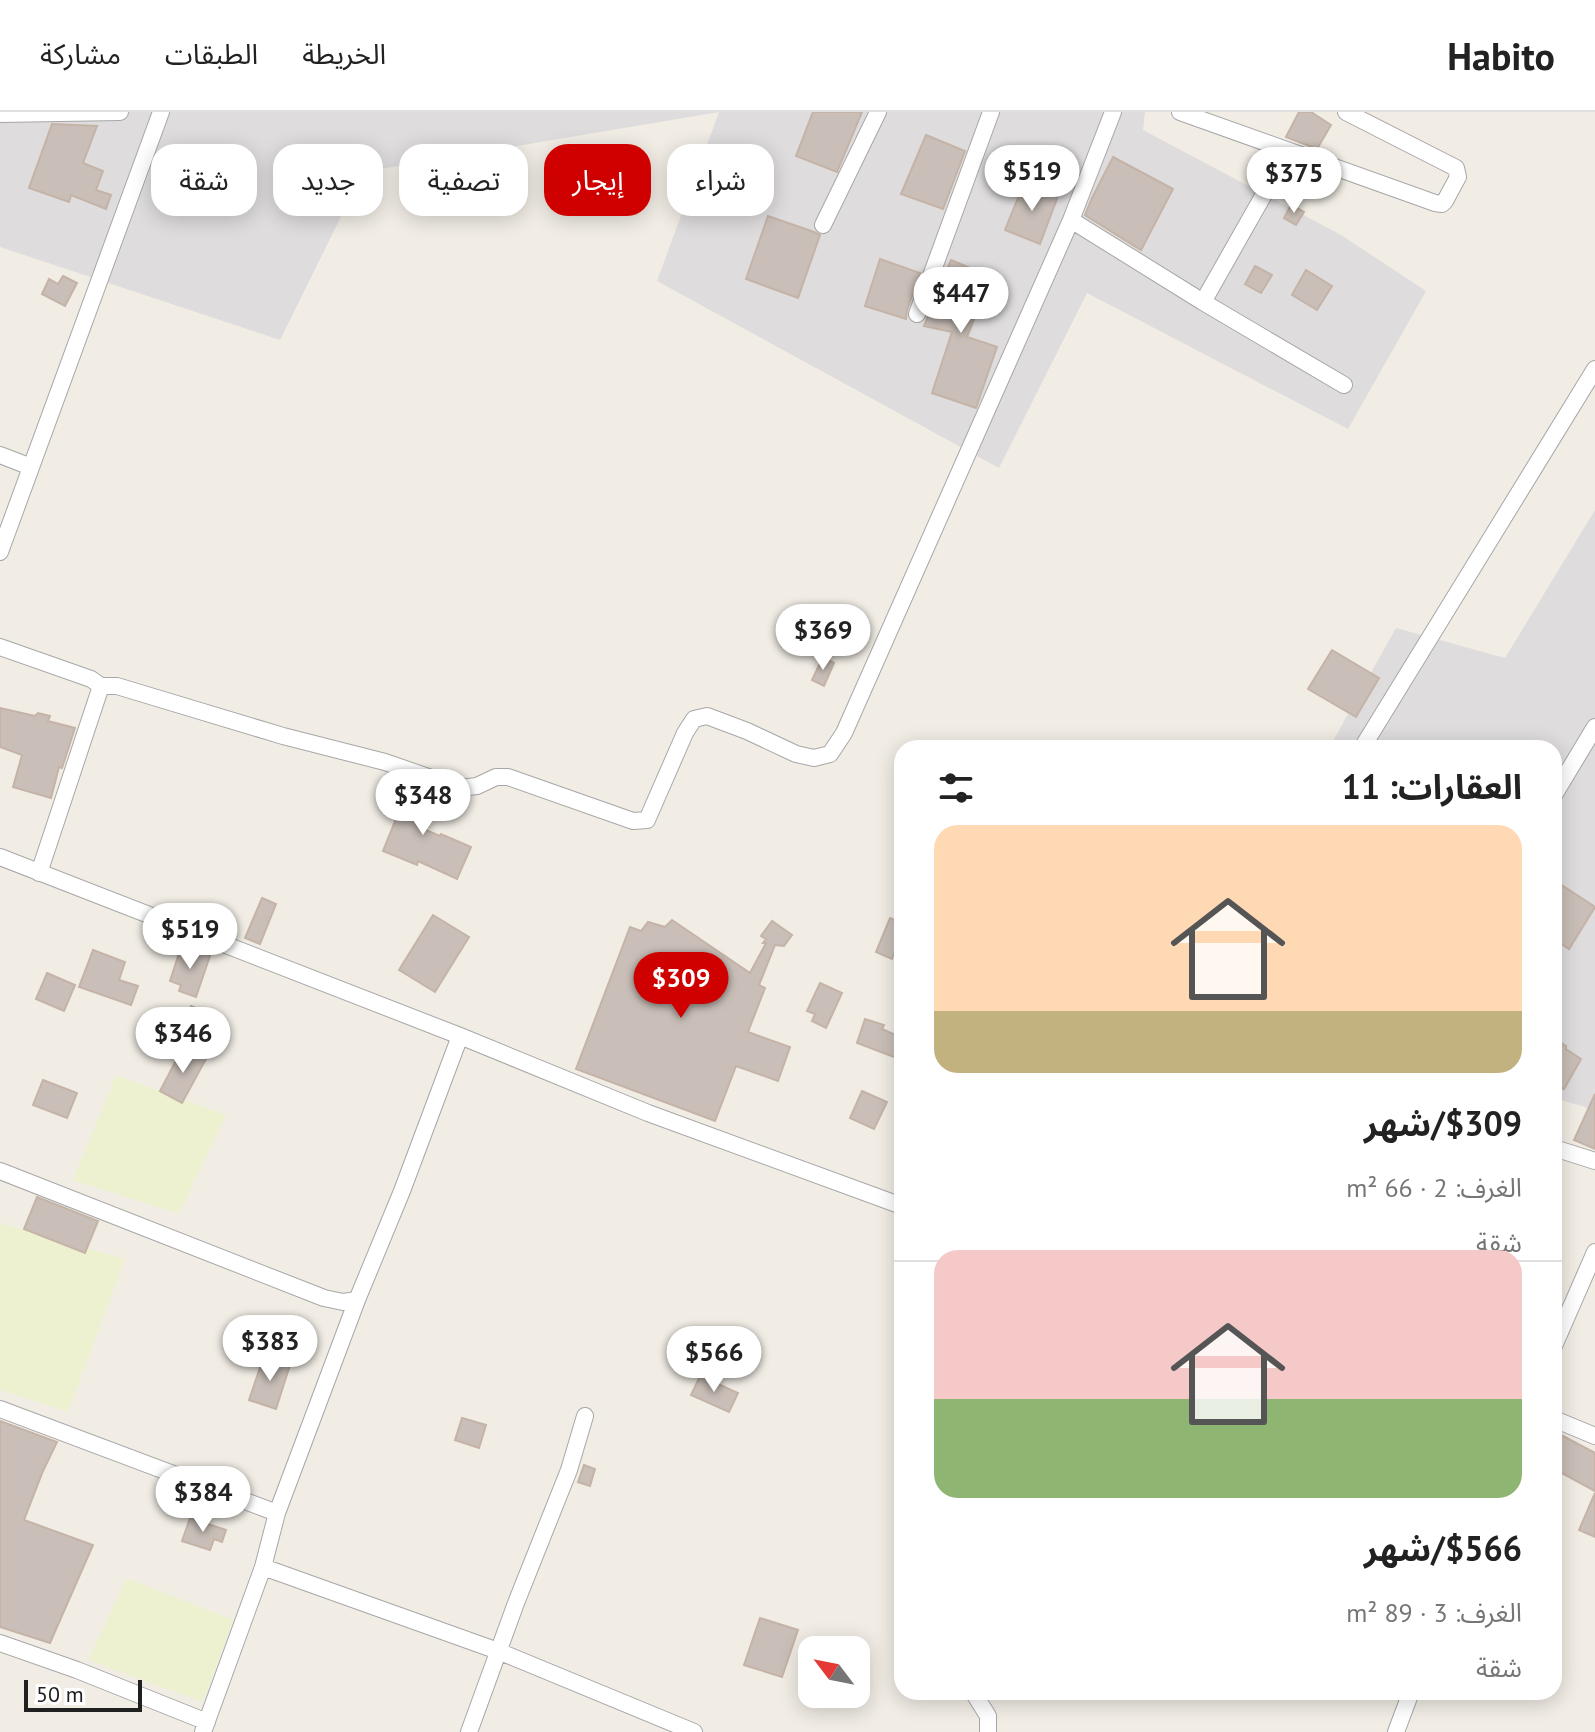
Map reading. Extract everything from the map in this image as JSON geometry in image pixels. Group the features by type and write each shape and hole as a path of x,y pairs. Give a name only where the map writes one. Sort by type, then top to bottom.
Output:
{"street":[{"path":"0,114 120,112"},
{"path":"0,552 161,112"},
{"path":"823,225 878,112"},
{"path":"917,314 991,112"},
{"path":"1,644 91,679 101,686 117,686 283,736 385,762 460,788 477,786 496,777 508,777 633,821 647,820 694,719 707,716 796,754 814,758 830,754 844,733 1071,220 1113,112"},
{"path":"1180,112 1435,203 1445,201 1458,177 1456,168 1346,112"},
{"path":"1203,302 1288,152"},
{"path":"1071,220 1344,385"},
{"path":"1367,740 1595,369"},
{"path":"0,455 31,467"},
{"path":"39,873 101,686"},
{"path":"1562,782 1595,727"},
{"path":"0,857 460,1036 648,1113 894,1203"},
{"path":"0,1643 77,1670 205,1727 263,1567 277,1513 460,1036"},
{"path":"1562,1151 1595,1161"},
{"path":"0,1171 324,1298 343,1302 357,1300"},
{"path":"1562,1328 1595,1252"},
{"path":"0,1409 277,1513"},
{"path":"469,1732 569,1470 585,1416"},
{"path":"1562,1422 1595,1436"},
{"path":"263,1567 498,1651 694,1732"},
{"path":"978,1700 988,1716 988,1732"},
{"path":"1396,1732 1408,1700"}],"shaded area":[{"path":"0,112 719,112 528,144 399,144 399,166 383,169 383,144 273,144 273,216 341,216 280,340 0,247"},
{"path":"719,112 1145,112 1143,130 1341,235 1426,291 1348,429 1087,293 999,468 657,281 681,216 774,216 774,144 707,144"},
{"path":"1595,510 1595,1110 1562,1100 1562,740 1333,740 1396,628 1505,658"}],"green space":[{"path":"116,1075 226,1115 179,1214 73,1180"},
{"path":"0,1223 125,1259 68,1412 0,1390"},
{"path":"127,1578 233,1620 203,1702 88,1660"}],"building":[{"path":"813,112 862,112 837,172 796,156"},
{"path":"1299,112 1311,112 1331,125 1317,149 1286,137"},
{"path":"52,124 97,126 83,163 103,171 96,190 111,195 106,209 71,195 69,202 29,188"},
{"path":"926,135 965,151 943,209 901,194"},
{"path":"1113,157 1173,189 1141,250 1085,215"},
{"path":"1024,183 1058,196 1040,244 1005,230"},
{"path":"1291,205 1304,212 1296,225 1284,218"},
{"path":"768,216 820,235 798,298 746,279"},
{"path":"880,259 920,273 906,319 865,306"},
{"path":"951,260 991,277 967,337 997,347 976,408 932,393 952,332 924,326"},
{"path":"1255,266 1272,275 1261,293 1245,284"},
{"path":"1306,270 1332,286 1317,310 1292,295"},
{"path":"63,276 77,283 65,306 42,294 49,279 58,284"},
{"path":"1332,650 1379,678 1356,717 1308,689"},
{"path":"823,657 834,663 824,686 812,680"},
{"path":"0,708 50,716 48,721 75,728 62,768 59,767 51,798 13,787 22,755 0,747"},
{"path":"405,781 430,789 416,826 471,847 457,879 418,861 417,865 383,851 404,799 399,797"},
{"path":"1562,885 1595,907 1569,949 1562,944"},
{"path":"262,898 276,904 260,944 245,938"},
{"path":"433,915 469,937 435,992 399,970"},
{"path":"890,918 894,920 892,959 876,952"},
{"path":"672,920 750,973 766,943 763,943 766,939 761,936 772,921 792,935 784,946 775,945 759,985 765,988 748,1032 790,1047 778,1081 736,1066 715,1121 576,1069 630,927 641,931 648,922 665,927"},
{"path":"181,947 210,956 196,997 179,991 181,985 170,981"},
{"path":"93,950 125,962 119,980 138,986 131,1005 79,987"},
{"path":"47,973 75,985 64,1011 36,999"},
{"path":"820,983 842,993 826,1028 812,1021 815,1014 807,1011"},
{"path":"191,1006 211,1014 204,1033 184,1025"},
{"path":"865,1019 884,1025 882,1029 894,1034 894,1057 857,1043"},
{"path":"1562,1043 1581,1059 1562,1088"},
{"path":"183,1047 206,1059 182,1103 160,1091"},
{"path":"43,1080 77,1093 67,1118 33,1105"},
{"path":"862,1091 887,1102 874,1129 850,1118"},
{"path":"1595,1094 1595,1149 1574,1140"},
{"path":"37,1197 98,1221 85,1253 24,1229"},
{"path":"264,1356 290,1365 276,1409 249,1400"},
{"path":"700,1376 738,1393 729,1412 691,1395"},
{"path":"462,1418 486,1425 479,1448 455,1440"},
{"path":"0,1421 57,1442 24,1520 93,1545 50,1643 0,1627"},
{"path":"1562,1436 1595,1453 1595,1491 1562,1473"},
{"path":"584,1465 595,1469 590,1486 578,1482"},
{"path":"1595,1493 1595,1537 1579,1530"},
{"path":"190,1518 226,1530 222,1542 214,1539 210,1550 182,1541"},
{"path":"760,1618 798,1630 782,1677 744,1665"}]}
